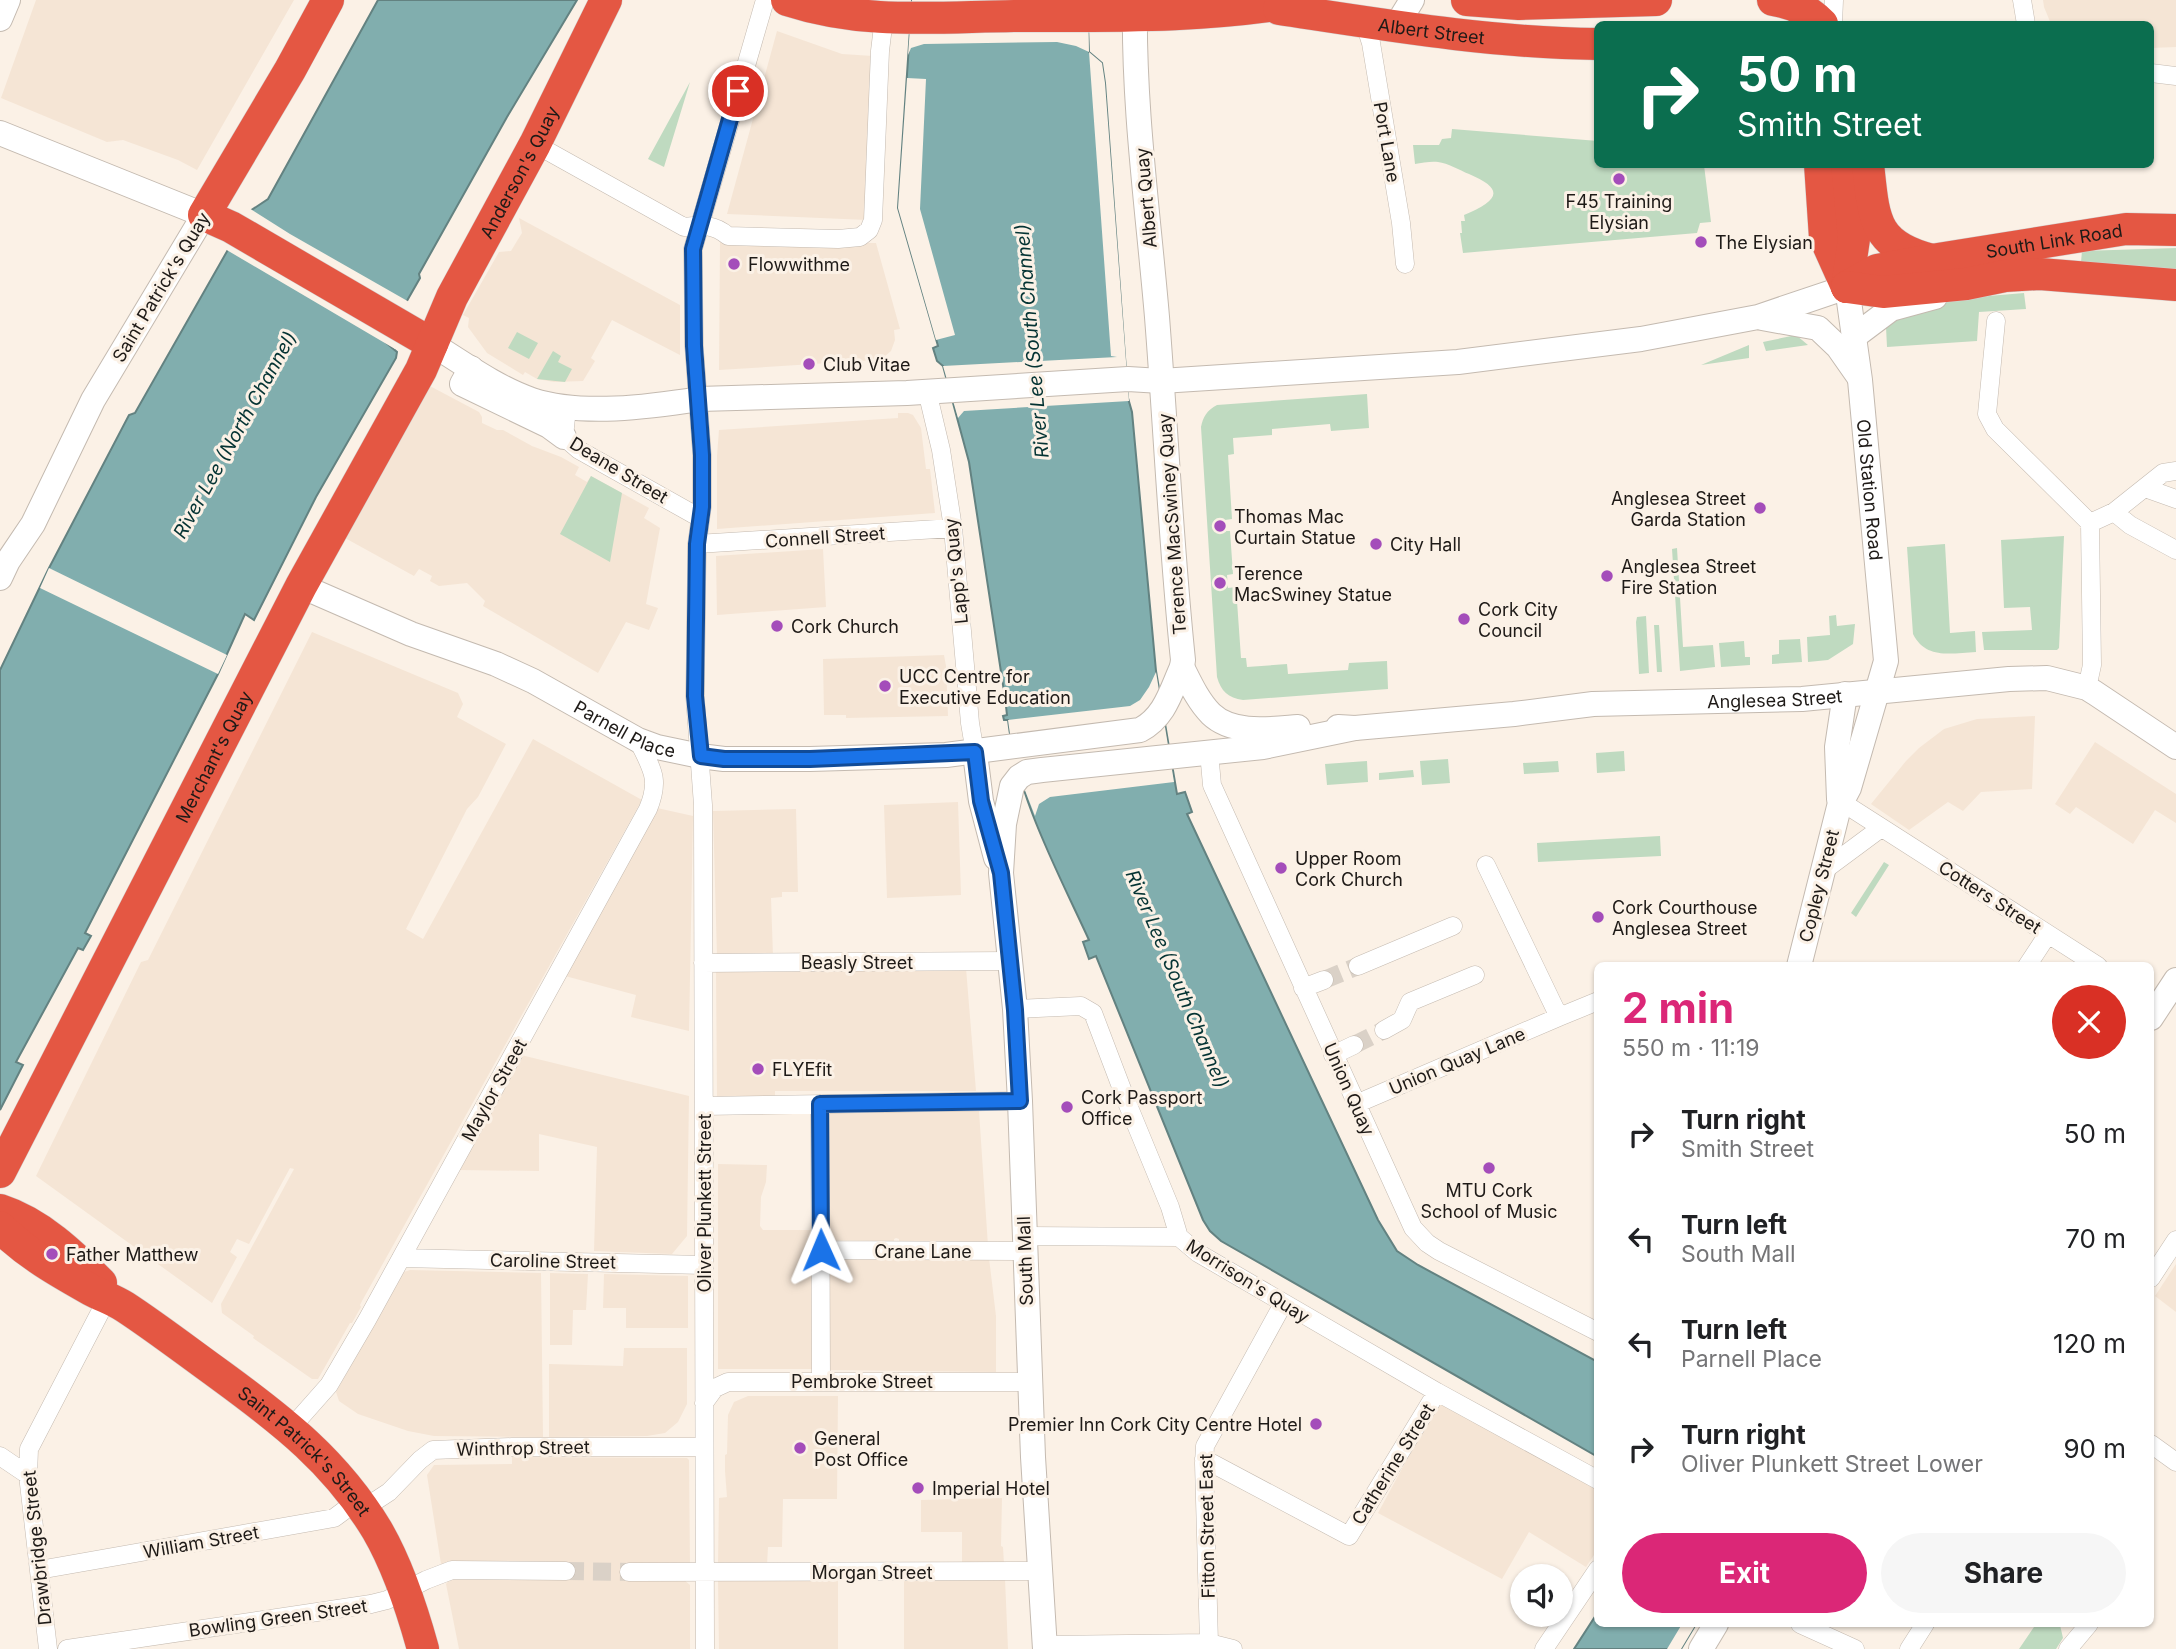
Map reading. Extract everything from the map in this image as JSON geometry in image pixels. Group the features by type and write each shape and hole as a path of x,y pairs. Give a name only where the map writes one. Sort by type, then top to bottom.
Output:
{"highway":[{"name":"Saint Patrick's Quay","path":"204,215 328,0"},
{"name":"Anderson's Quay","path":"420,337 452,297 535,145 606,0"},
{"name":"Albert Street","path":"787,0 833,13 897,18 1100,16 1135,8 1267,7 1364,22 1404,13 1505,40 1594,44"},
{"name":"Albert Street","path":"1267,7 1307,0"},
{"name":"Albert Street","path":"1467,0 1518,4 1656,0"},
{"path":"1820,168 1825,237 1847,287"},
{"path":"1847,168 1854,239 1847,287"},
{"path":"1868,168 1878,226 1901,250 1932,260"},
{"path":"204,215 234,229 420,337"},
{"name":"South Link Road","path":"1847,287 1877,270 1932,260 2126,229 2176,230"},
{"name":"South Link Road","path":"1847,287 1884,292 1966,284 2005,276 2075,276 2176,285"},
{"name":"Merchant's Quay","path":"0,1172 301,586 413,383 420,337"},
{"name":"Saint Patrick's Street","path":"0,1210 26,1222 73,1255 114,1302"},
{"name":"Saint Patrick's Street","path":"0,1227 36,1257 114,1302 291,1428 340,1478 384,1544 423,1649"}],"main road":[{"path":"0,19 8,0"},
{"name":"Albert Quay","path":"1135,8 1135,78 1161,381"},
{"path":"0,133 204,215"},
{"name":"Saint Patrick's Quay","path":"0,578 33,524 97,392 204,215"},
{"path":"1856,336 1891,309 1966,284"},
{"path":"467,376 549,405 567,407 632,406 699,399 939,391 1128,379 1161,381 1458,362 1641,340 1758,317 1847,287"},
{"name":"Old Station Road","path":"1839,807 1849,788 1886,661 1856,336 1847,287"},
{"path":"1758,317 1818,328 1838,346 1860,380"},
{"path":"420,337 467,376 564,437"},
{"name":"Terence MacSwiney Quay","path":"1161,381 1182,667"},
{"name":"Parnell Place","path":"301,586 411,634 496,664 533,681 638,740 657,747 724,759 810,759 975,752 1140,730 1152,723 1163,711 1182,667"},
{"name":"Anglesea Street","path":"1182,667 1206,708 1217,719 1232,725 1251,729 1314,726 1355,728"},
{"name":"Anglesea Street","path":"1019,777 1027,772 1042,770 1263,747 1355,728 1593,704 1802,699 1877,690 2047,678 2087,688 2176,747"},
{"path":"1839,807 1838,747 1845,694"},
{"name":"South Mall","path":"975,752 984,813 1001,873 1015,1010 1029,1382 1045,1647"},
{"name":"South Mall","path":"1001,873 1008,799 1012,786 1019,777"},
{"name":"Copley Street","path":"1801,962 1839,807"},
{"path":"2154,1007 2176,980"},
{"path":"1701,1649 1714,1627"}],"street":[{"name":"Oliver Plunkett Street","path":"705,1649 703,823 701,756 695,696 697,544 702,455 695,368 693,249 765,0"},
{"path":"1833,21 1834,0"},
{"path":"2022,0 2026,21"},
{"path":"535,145 684,228 719,228 728,236 846,239 860,237 869,230 873,220 880,51 897,18"},
{"name":"Port Lane","path":"1364,22 1371,43 1399,209 1405,264"},
{"path":"2163,74 2176,60"},
{"path":"1996,321 1987,414 1995,429 2090,523 2092,665 2087,688"},
{"name":"Lapp's Quay","path":"939,391 941,450 953,528 970,723 975,752"},
{"name":"Deane Street","path":"567,407 564,437 579,450 700,518"},
{"path":"2090,523 2114,512 2163,473 2176,471"},
{"path":"2145,488 2176,499"},
{"path":"2114,512 2130,525 2176,551"},
{"name":"Connell Street","path":"697,544 953,528"},
{"name":"Maylor Street","path":"291,1428 329,1385 648,809 656,781 638,740"},
{"name":"Union Quay","path":"1209,752 1212,785 1413,1228 1427,1243 1594,1330"},
{"name":"Cotters Street","path":"1839,807 1851,807 2092,962"},
{"path":"1823,871 1881,828"},
{"path":"1486,865 1559,1017"},
{"path":"1358,966 1453,926"},
{"path":"2030,962 2048,934"},
{"name":"Beasly Street","path":"703,963 1011,961"},
{"path":"1384,1030 1402,1020 1410,1002 1475,975"},
{"path":"1304,988 1324,980"},
{"name":"Union Quay Lane","path":"1356,1104 1594,1003"},
{"name":"Morrison's Quay","path":"1015,1010 1081,1006 1090,1009 1170,1207 1179,1237 1198,1253 1437,1392 1594,1478"},
{"path":"1333,1055 1354,1045"},
{"path":"704,1106 1020,1101"},
{"path":"820,1104 821,1381"},
{"name":"Crane Lane","path":"821,1250 1179,1237"},
{"path":"2154,1273 2176,1240"},
{"name":"Caroline Street","path":"401,1258 704,1265"},
{"name":"Drawbridge Street","path":"48,1649 28,1475 29,1449 114,1302"},
{"name":"Fitton Street East","path":"1209,1643 1205,1446 1283,1304"},
{"name":"Pembroke Street","path":"704,1403 715,1388 728,1382 1029,1382"},
{"name":"Catherine Street","path":"1204,1459 1349,1536 1437,1392"},
{"path":"2154,1446 2176,1462"},
{"name":"Winthrop Street","path":"360,1505 389,1492 433,1450 704,1447"},
{"path":"0,1456 28,1475"},
{"name":"William Street","path":"39,1570 334,1518 360,1505"},
{"name":"Bowling Green Street","path":"67,1649 387,1601 452,1570 566,1572"},
{"name":"Morgan Street","path":"629,1572 1040,1571"},
{"path":"1544,1649 1594,1575"},
{"path":"1806,1627 1854,1649"},
{"path":"1909,1649 1923,1627"},
{"path":"2067,1649 2084,1627"},
{"path":"1045,1647 1209,1643 1233,1649"}],"shaded area":[{"path":"36,0 294,0 197,170 178,160 123,140 107,142 1,98"},
{"path":"2043,0 2176,0 2176,47 2154,48 2154,21 2050,21"},
{"path":"777,31 842,54 873,56 867,220 727,214"},
{"path":"519,218 680,305 680,355 612,320 591,358 595,361 583,381 554,382 537,379 525,372 523,375 487,353 468,327 469,318 463,315 499,252 511,251 522,233"},
{"path":"720,242 876,243 900,329 894,330 895,340 891,351 876,360 719,370"},
{"path":"428,385 479,412 482,423 503,430 579,467 575,475 587,482 591,476 649,508 644,518 660,528 646,604 658,608 649,630 626,622 598,673 483,606 485,601 467,583 439,586 430,581 432,576 419,569 414,576 345,538"},
{"path":"898,413 913,415 921,428 926,469 930,469 935,513 717,529 719,430 898,418"},
{"path":"823,549 826,607 717,615 716,556"},
{"path":"312,632 458,693 463,704 457,717 506,744 478,797 467,809 406,929 423,939 533,739 642,800 361,1307 318,1379 312,1379 222,1313 221,1304 294,1169 290,1168 249,1244 237,1239 230,1252 237,1257 212,1303 36,1176 141,962 148,960"},
{"name":"UCC Centre for Executive Education","path":"944,655 948,716 846,718 846,715 824,715 823,659"},
{"path":"2035,716 2032,789 1981,792 1963,811 1948,802 1909,830 1871,804 1906,761 1944,729 1977,719"},
{"path":"2095,742 2176,794 2176,823 2155,810 2133,844 2076,807 2070,814 2055,804"},
{"path":"958,802 961,895 887,898 884,805"},
{"path":"657,808 693,816 689,1031 631,1017 636,995 565,976"},
{"path":"796,809 798,892 782,892 782,897 771,898 773,956 717,957 713,811"},
{"path":"966,968 976,1091 775,1091 775,1097 717,1097 716,969"},
{"path":"521,1055 689,1096 687,1236 672,1254 594,1251 597,1147 539,1134 539,1171 459,1170"},
{"path":"979,1111 988,1246 899,1246 899,1239 896,1238 894,1241 830,1240 830,1112"},
{"path":"718,1164 767,1165 766,1182 761,1197 760,1226 763,1230 815,1230 815,1369 718,1369"},
{"path":"828,1256 989,1258 996,1316 996,1372 828,1370"},
{"path":"2176,1264 2176,1312 2155,1296"},
{"path":"404,1272 541,1273 543,1437 434,1436 408,1431 358,1414 339,1401 336,1392"},
{"path":"550,1273 588,1274 586,1310 573,1310 572,1345 550,1345"},
{"path":"604,1274 688,1276 688,1328 626,1328 626,1308 603,1308"},
{"path":"624,1348 687,1348 687,1404 678,1422 665,1433 647,1436 549,1437 549,1364 623,1366"},
{"name":"General Post Office","path":"748,1396 838,1396 837,1499 783,1499 782,1547 768,1547 767,1565 718,1565 719,1498 727,1497 725,1455 728,1415 734,1402"},
{"path":"1438,1402 1594,1487 1594,1555 1586,1567 1529,1532 1502,1579 1378,1513"},
{"path":"512,1457 689,1460 690,1566 683,1579 690,1585 690,1649 459,1649 446,1584 452,1576 566,1565 441,1564 427,1475 434,1465 512,1464"},
{"path":"1002,1498 1001,1546 1004,1564 962,1565 962,1532 921,1532 921,1500"},
{"path":"718,1579 838,1579 838,1649 719,1649"},
{"path":"904,1579 1005,1579 1008,1649 904,1649"}],"green space":[{"path":"690,82 664,167 648,159"},
{"path":"1452,129 1594,141 1594,168 1704,168 1711,222 1700,223 1697,233 1463,253 1461,221 1465,221 1464,215 1490,200 1493,190 1481,180 1446,164 1415,164 1413,145 1439,145 1442,139 1451,138"},
{"path":"2176,248 2176,269 2081,262 2082,251"},
{"path":"2024,293 2026,309 1979,312 1977,341 1887,347 1886,327 1892,319 1953,299"},
{"path":"517,332 538,343 529,359 508,348"},
{"path":"1796,335 1808,345 1766,351 1763,342"},
{"path":"1749,345 1749,358 1701,365"},
{"path":"553,351 561,356 558,362 572,369 565,382 537,379"},
{"path":"1367,394 1369,428 1331,431 1330,424 1272,429 1272,435 1233,438 1234,454 1228,455 1232,519 1225,520 1225,531 1230,531 1233,574 1227,575 1228,588 1236,587 1241,658 1246,658 1247,667 1287,664 1288,674 1348,670 1349,663 1387,661 1388,689 1243,700 1233,698 1223,690 1217,677 1201,427 1203,420 1217,405"},
{"path":"591,476 622,493 610,562 560,534"},
{"path":"2064,536 2059,648 1984,650 1982,632 2032,630 2030,607 2004,608 2001,540"},
{"path":"1945,544 1950,633 1975,631 1976,652 1949,654 1932,651 1918,642 1913,634 1907,547"},
{"path":"1677,548 1683,647 1713,645 1715,667 1680,671 1672,549"},
{"path":"1836,615 1837,626 1855,624 1853,644 1828,660 1808,662 1807,637 1830,635 1829,616"},
{"path":"1646,616 1649,673 1639,674 1636,622 1637,617"},
{"path":"1654,625 1659,625 1662,672 1657,672"},
{"path":"1800,639 1802,662 1772,664 1772,655 1779,654 1779,640"},
{"path":"1744,641 1745,657 1750,657 1750,665 1721,667 1719,643"},
{"path":"1624,751 1625,771 1597,773 1596,753"},
{"path":"1448,759 1450,783 1422,785 1420,761"},
{"path":"1367,761 1368,782 1327,785 1325,764"},
{"path":"1558,761 1559,772 1524,774 1523,763"},
{"path":"1413,770 1414,777 1379,780 1379,773"},
{"path":"1660,836 1661,856 1538,862 1537,843"},
{"path":"1884,862 1889,865 1856,917 1851,913"},
{"path":"2034,1627 2060,1627 2063,1638 2056,1649 2019,1649"}],"water":[{"name":"River Lee (North Channel)","path":"378,0 577,0 507,117 384,341 397,352 396,358 316,497 254,620 245,614 218,674 85,933 91,936 83,950 78,948 16,1062 23,1065 0,1110 0,670 49,568 129,415 135,413 250,211 268,199"},
{"name":"River Lee (South Channel)","path":"912,0 1087,0 1089,52 1102,63 1105,83 1128,398 1132,412 1156,671 1177,794 1185,792 1192,812 1187,814 1378,1220 1397,1251 1594,1360 1594,1455 1221,1241 1203,1220 1096,956 1089,959 1083,942 1089,940 1040,833 1020,777 1008,720 1004,720 1003,716 1007,715 1005,698 969,462 943,366 937,361 933,348 938,346 898,208"},
{"path":"1594,1618 1594,1627 1694,1627 1681,1649 1574,1649"}],"pier":[{"path":"912,0 1088,0 1089,52 1057,42 924,44 911,48 908,55"},
{"path":"1089,52 1102,63 1105,83 1129,401 964,411 958,418 943,366 1117,357 1111,356"},
{"path":"907,78 926,79 920,209 955,335 936,340 898,208"},
{"path":"249,208 411,303 389,340 397,346 395,349 225,249"},
{"path":"49,568 227,655 218,674 40,588"},
{"path":"1156,672 1174,782 1050,797 1039,804 1035,816 1014,762 1008,720 1130,706 1140,700"},
{"path":"1680,1627 1694,1627 1681,1649 1667,1649"}],"tunnel":[{"path":"1324,980 1358,966"},
{"path":"1354,1045 1384,1030"},
{"path":"566,1571 629,1572"}],"place":[{"name":"F45 Training Elysian","path":"1619,179"},
{"name":"The Elysian","path":"1701,242"},
{"name":"Flowwithme","path":"734,264"},
{"name":"Club Vitae","path":"809,364"},
{"name":"Anglesea Street Garda Station","path":"1760,508"},
{"name":"Thomas Mac Curtain Statue","path":"1220,526"},
{"name":"City Hall","path":"1376,544"},
{"name":"Anglesea Street Fire Station","path":"1607,576"},
{"name":"Terence MacSwiney Statue","path":"1220,583"},
{"name":"Cork City Council","path":"1464,619"},
{"name":"Cork Church","path":"777,626"},
{"name":"UCC Centre for Executive Education","path":"885,686"},
{"name":"Upper Room Cork Church","path":"1281,868"},
{"name":"Cork Courthouse Anglesea Street","path":"1598,917"},
{"name":"FLYEfit","path":"758,1069"},
{"name":"Cork Passport Office","path":"1067,1107"},
{"name":"MTU Cork School of Music","path":"1489,1168"},
{"name":"Father Matthew","path":"52,1254"},
{"name":"Premier Inn Cork City Centre Hotel","path":"1316,1424"},
{"name":"General Post Office","path":"800,1448"},
{"name":"Imperial Hotel","path":"918,1488"}],"route":[{"path":"738,91 693,243 694,346 702,455 702,507 697,544 695,696 701,756 724,759 810,759 975,752 981,801 1001,873 1015,1010 1020,1101 820,1104 821,1250"}]}
